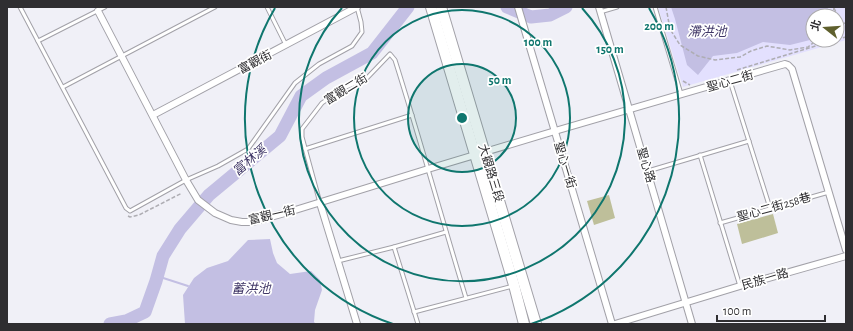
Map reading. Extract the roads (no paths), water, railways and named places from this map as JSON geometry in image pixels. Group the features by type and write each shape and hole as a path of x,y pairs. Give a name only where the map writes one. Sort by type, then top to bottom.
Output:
{"main road":[{"path":"431,7 442,26"},
{"path":"441,7 442,26"},
{"name":"大觀路三段","path":"442,26 480,153 536,324"},
{"name":"大觀路三段","path":"480,153 524,324"}],"street":[{"name":"富觀街","path":"153,115 357,7"},
{"name":"聖心一街","path":"518,7 614,324"},
{"name":"富觀一街","path":"98,10 186,180 198,200 215,213 232,220 253,222 320,203 480,153"},
{"name":"聖心路","path":"600,10 692,324"},
{"name":"聖心二街","path":"480,153 785,64 792,69 846,250"},
{"name":"富觀二街","path":"320,203 357,324"},
{"name":"民族一路","path":"614,324 846,256"}],"lane":[{"path":"20,7 126,208 130,211 186,180 218,166 248,149 295,83 319,64 352,46 362,32 357,7"},
{"path":"38,41 105,7"},
{"path":"63,87 215,7"},
{"path":"267,7 286,45"},
{"path":"600,10 618,7"},
{"path":"655,7 681,94"},
{"name":"富觀二街","path":"320,203 302,137 302,129 322,103 346,87 367,78 390,54 395,60 466,298"},
{"path":"730,81 770,208"},
{"path":"305,148 412,115"},
{"path":"648,171 749,140"},
{"path":"700,155 740,286"},
{"name":"聖心二街258巷","path":"720,223 828,192"},
{"path":"338,261 446,232"},
{"path":"394,247 418,324"},
{"path":"414,312 514,285"}],"water":[{"name":"滯洪池","path":"671,7 828,7 805,8 805,41 790,45 763,42 737,53 713,56 698,75 687,65"},
{"name":"蓄洪池","path":"270,239 277,263 290,274 311,271 320,280 322,290 315,310 314,322 316,324 185,324 183,295 194,278 207,268 228,261 248,240"}],"waterway":[{"name":"富林溪","path":"110,324 126,321 145,312 163,256 180,229 209,195 280,136 301,96 326,78 372,53 408,7"},
{"name":"富林溪","path":"507,7 531,17 550,15 566,7"},
{"path":"157,276 188,286"}]}
